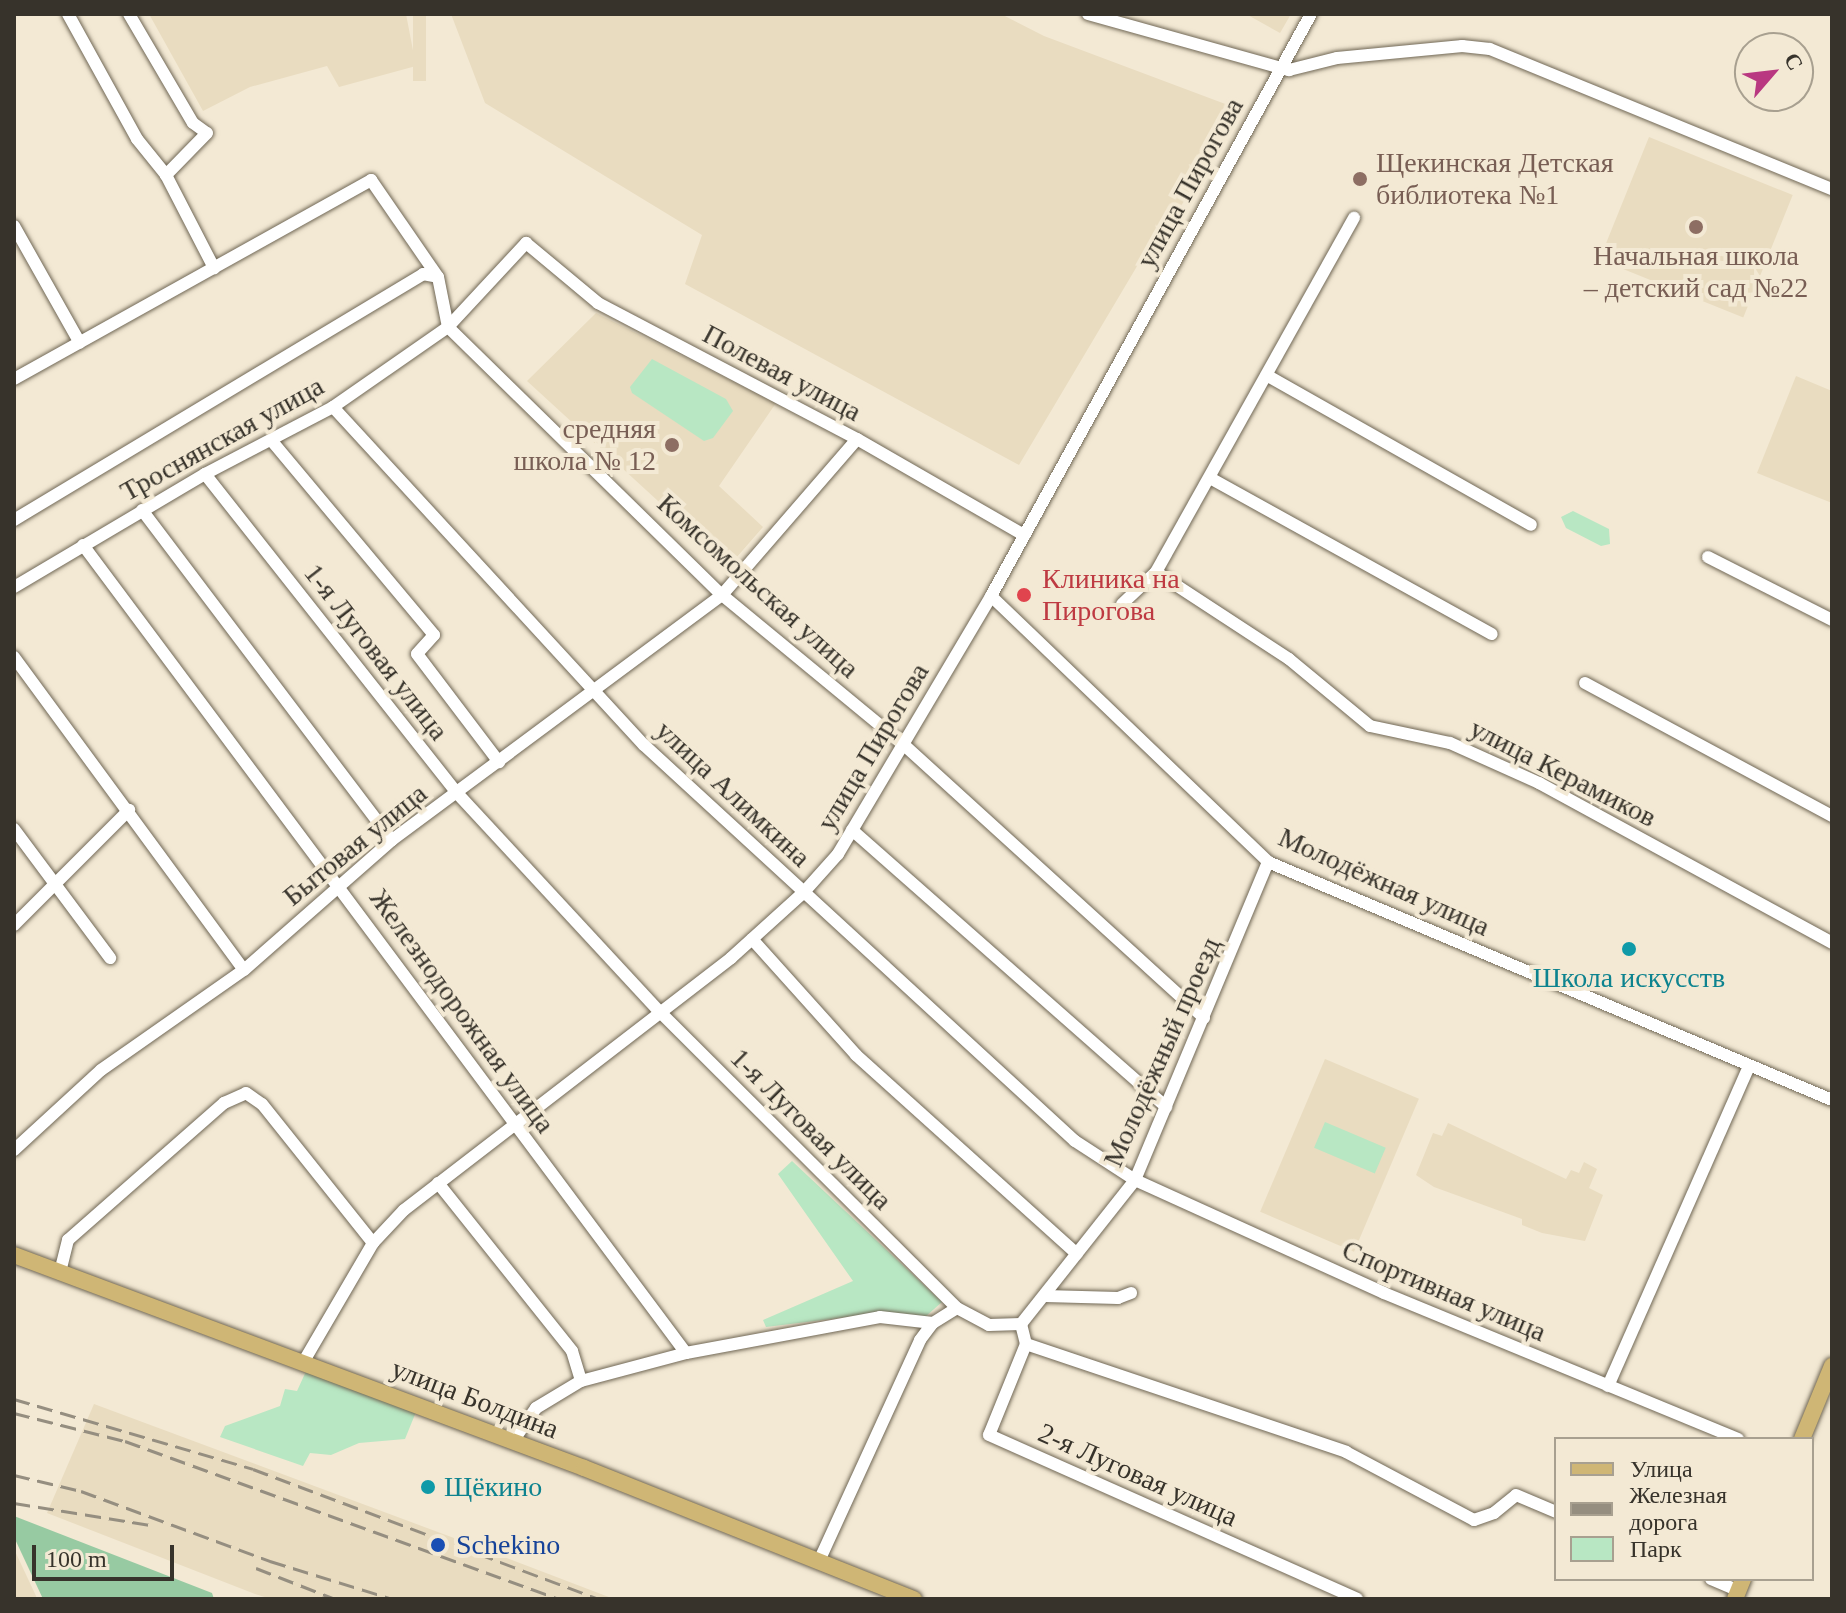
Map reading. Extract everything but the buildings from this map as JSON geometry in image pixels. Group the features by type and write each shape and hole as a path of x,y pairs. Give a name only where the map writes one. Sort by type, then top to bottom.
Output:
{"main road":[{"name":"улица Болдина","path":"14,1255 304,1361 914,1599"},
{"path":"1803,1437 1832,1366"}],"street":[{"path":"68,14 137,139 166,175 214,268"},
{"path":"129,14 193,123 207,133 166,175"},
{"path":"1088,14 1279,68 1462,46 1490,49 1832,189"},
{"name":"улица Пирогова","path":"304,1361 373,1243 438,1183 752,939 804,892 852,830 991,596 1311,14"},
{"path":"14,379 371,180 438,277 448,327"},
{"path":"1122,604 1156,572 1354,218"},
{"path":"14,226 80,343"},
{"name":"Полевая улица","path":"526,243 598,303 857,439 1024,535"},
{"name":"Троснянская улица","path":"14,587 205,474 333,407 448,327 526,243"},
{"path":"14,520 423,274 438,277"},
{"name":"Комсомольская улица","path":"448,327 722,595 903,744 1204,1018"},
{"path":"1268,376 1531,525"},
{"name":"улица Алимкина","path":"333,407 592,691 804,892 1075,1141 1135,1180"},
{"name":"Бытовая улица","path":"14,1150 101,1070 244,970 392,840 722,595 857,439"},
{"path":"271,440 434,635 417,654 499,762"},
{"name":"1-я Луговая улица","path":"205,474 457,793 659,1011 957,1308 989,1325 1021,1324"},
{"path":"1210,478 1492,634"},
{"path":"142,510 392,840"},
{"name":"Железнодорожная улица","path":"83,545 686,1353"},
{"path":"1708,557 1832,620"},
{"name":"улица Керамиков","path":"1156,572 1289,659 1370,726 1450,743 1539,783 1832,943"},
{"name":"Молодёжная улица","path":"991,596 1268,862 1832,1100"},
{"path":"14,657 244,970"},
{"path":"1585,683 1832,816"},
{"path":"14,925 129,810"},
{"path":"14,829 110,958"},
{"path":"852,830 1166,1107"},
{"name":"Молодёжный проезд","path":"1021,1324 1135,1180 1268,862"},
{"path":"752,939 856,1055 1077,1254"},
{"path":"1608,1386 1749,1066"},
{"path":"60,1272 68,1240 224,1103 246,1093 262,1104 373,1243"},
{"name":"Спортивная улица","path":"1135,1180 1384,1293 1733,1437"},
{"path":"438,1183 572,1351 581,1381"},
{"path":"1045,1296 1118,1298 1131,1293"},
{"path":"819,1561 920,1340 933,1323 957,1308"},
{"path":"513,1441 536,1408 581,1381 686,1353 880,1317 933,1323"},
{"path":"1021,1324 1026,1344 1346,1452 1474,1520 1494,1513 1516,1495 1554,1511"},
{"name":"2-я Луговая улица","path":"1026,1344 989,1435 1357,1599"},
{"path":"1716,1581 1739,1590"}],"shaded area":[{"path":"149,14 406,14 416,66 339,87 327,66 250,87 203,111"},
{"path":"413,14 426,14 426,81 413,81"},
{"path":"451,14 1001,14 1044,36 1236,108 1175,217 1168,214 1019,465 685,284 702,235 485,103"},
{"path":"1246,14 1291,14 1280,33"},
{"name":"Начальная школа – детский сад №22","path":"1649,137 1793,195 1743,317 1600,259"},
{"name":"средняя школа № 12","path":"596,313 776,403 719,486 763,527 729,566 527,381"},
{"path":"1796,376 1832,391 1832,503 1757,473"},
{"path":"1325,1059 1419,1099 1354,1252 1260,1212"},
{"path":"1448,1123 1566,1179 1571,1170 1579,1173 1584,1162 1597,1169 1589,1188 1603,1195 1585,1241 1542,1233 1522,1225 1522,1219 1434,1187 1416,1175 1433,1133 1442,1136"},
{"path":"94,1404 614,1599 271,1599 255,1594 47,1513"},
{"path":"14,1549 36,1596 37,1599 14,1599"}],"green space":[{"path":"652,359 726,399 733,411 713,438 704,441 632,393 630,387"},
{"path":"1573,511 1609,529 1610,544 1601,546 1566,528 1561,517"},
{"path":"1325,1122 1386,1148 1375,1174 1314,1148"},
{"path":"792,1161 942,1302 925,1317 880,1313 766,1327 763,1320 853,1281 778,1174"},
{"path":"308,1367 418,1407 405,1439 359,1443 331,1455 310,1453 303,1466 220,1437 225,1426 280,1406 285,1389 297,1391"},
{"path":"14,1516 212,1593 214,1599 43,1599 14,1537"}],"railway":[{"path":"14,1399 253,1469 599,1599"},
{"path":"14,1413 125,1441 558,1599"},
{"path":"14,1475 81,1491 270,1561 393,1599"},
{"path":"14,1503 150,1525"},
{"path":"256,1568 335,1599"}],"place":[{"name":"Щекинская Детская библиотека №1","path":"1360,179"},
{"name":"Начальная школа – детский сад №22","path":"1696,227"},
{"name":"средняя школа № 12","path":"672,445"},
{"name":"Клиника на Пирогова","path":"1024,595"},
{"name":"Школа искусств","path":"1629,949"},
{"name":"Щёкино","path":"428,1487"},
{"name":"Schekino","path":"438,1545"}]}
